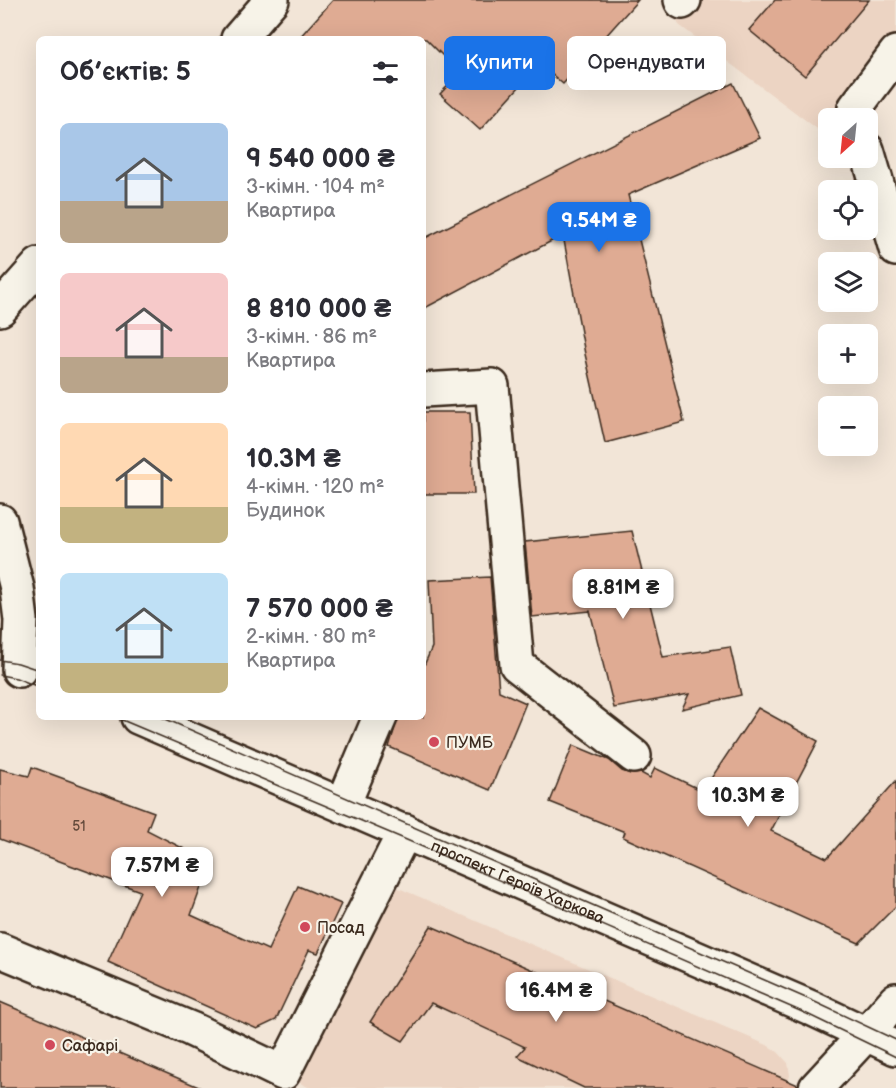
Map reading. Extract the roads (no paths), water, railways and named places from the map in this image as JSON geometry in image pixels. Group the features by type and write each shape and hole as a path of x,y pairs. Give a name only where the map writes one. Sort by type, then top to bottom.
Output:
{"main road":[{"path":"241,36 272,0"},
{"path":"855,108 896,53"},
{"path":"872,168 896,249"},
{"path":"0,309 36,268"},
{"path":"426,390 492,386 518,665 634,756"},
{"path":"0,521 21,620 19,672"},
{"name":"проспект Героїв Харкова","path":"145,720 811,1008 896,1048"},
{"path":"343,805 380,720"},
{"path":"0,950 191,1029 285,1081 405,831"},
{"path":"816,1088 896,1000"}],"tram line":[{"path":"0,660 36,669"},
{"path":"0,675 36,686"},
{"path":"122,720 402,838 807,1014 896,1057"},
{"path":"168,720 815,1002 896,1040"}],"place":[{"name":"ПУМБ","path":"434,742"},
{"name":"Посад","path":"305,927"},
{"name":"Сафарі","path":"50,1045"}]}
